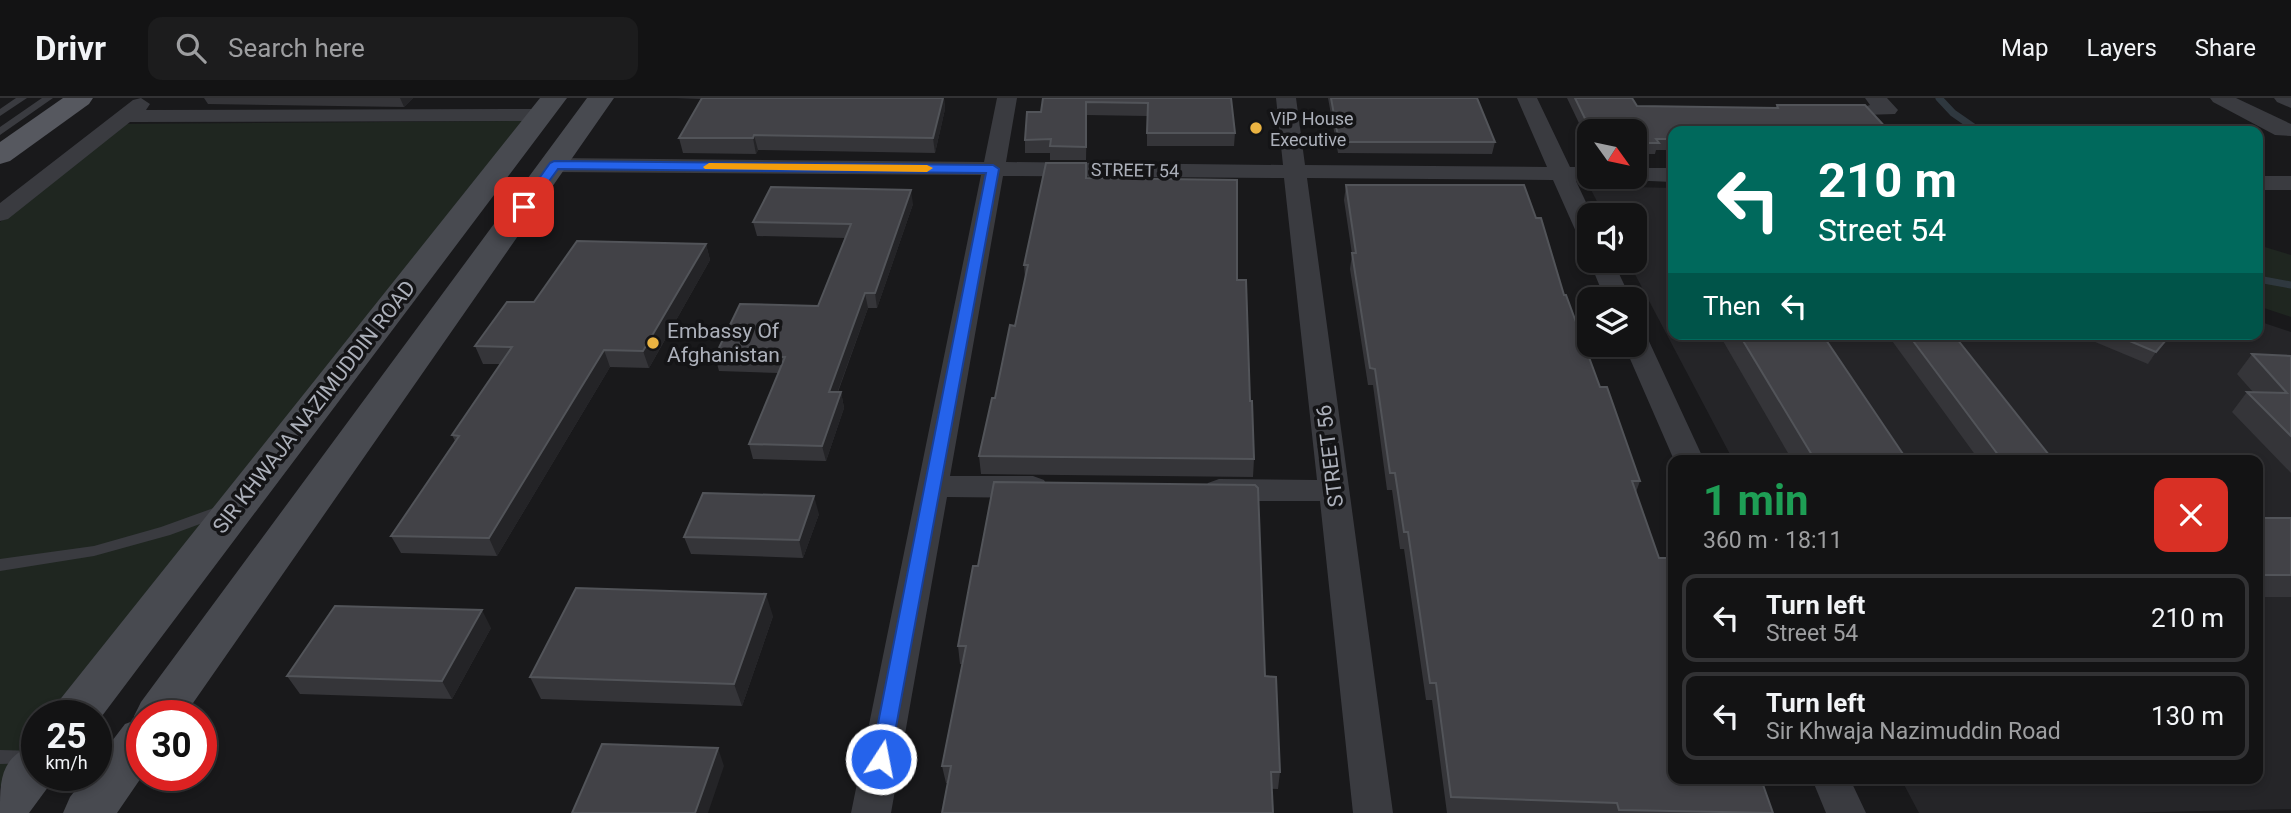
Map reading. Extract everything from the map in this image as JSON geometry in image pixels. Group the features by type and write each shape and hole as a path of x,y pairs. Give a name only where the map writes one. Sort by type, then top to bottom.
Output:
{"main road":[{"path":"0,155 80,98"},
{"path":"170,700 601,98"},
{"name":"SIR KHWAJA NAZIMUDDIN ROAD","path":"87,700 547,106"},
{"path":"321,399 388,397"},
{"path":"88,813 126,760"},
{"path":"0,812 21,785"}],"street":[{"path":"0,214 148,98"},
{"path":"871,813 1007,98"},
{"name":"STREET 56","path":"1286,98 1373,813"},
{"path":"1527,98 1577,207"},
{"path":"2220,98 2283,130 2291,130"},
{"path":"2284,98 2291,102"},
{"path":"125,116 547,106"},
{"name":"STREET 54","path":"554,165 1577,174"},
{"path":"1647,175 1668,175"},
{"path":"2263,183 2291,183"},
{"path":"1643,357 1687,455"},
{"path":"933,486 1057,488"},
{"path":"1196,489 1334,491"},
{"path":"1833,784 1846,813"}],"lane":[{"path":"0,113 22,98"},
{"path":"0,132 48,98"},
{"path":"0,565 93,551 165,531 240,503"},
{"path":"0,757 21,757"}],"shaded area":[{"path":"523,121 69,700 21,700 21,760 0,787 0,222 124,124"},
{"path":"1668,188 1668,337 1647,297 1647,287 1642,287 1634,273 1647,273 1647,203 1598,203 1591,189"},
{"path":"2263,247 2291,255 2291,317 2263,308"},
{"path":"2263,323 2291,332 2291,809 2116,813 1919,813 1904,784 2263,784 2263,455 1730,455 1670,340 2263,340"}],"building":[{"path":"702,98 943,98 933,138 754,135 753,138 679,138"},
{"path":"1043,98 1231,98 1235,133 1147,133 1148,103 1086,102 1086,147 1050,146 1051,139 1025,140 1027,112 1041,112"},
{"path":"1331,98 1477,98 1495,142 1339,142"},
{"path":"1575,98 1632,98 1637,106 1778,108 1777,105 1865,105 1884,126 1668,126 1668,139 1656,139 1659,143 1647,143 1647,119 1585,119"},
{"path":"1046,163 1086,163 1086,178 1237,180 1237,280 1246,280 1254,459 979,456 992,398 995,398 1010,325 1015,326 1028,265 1024,265"},
{"path":"1346,185 1524,185 1536,218 1541,218 1564,295 1577,325 1577,357 1589,357 1600,387 1607,387 1640,481 1632,481 1659,558 1668,558 1668,784 1763,784 1773,813 1619,810 1617,803 1451,797 1436,683 1430,683 1408,532 1404,532 1395,473 1390,473 1375,369 1370,368 1352,253 1356,253"},
{"path":"771,187 911,190 875,293 865,293 829,392 841,392 822,446 749,444 785,357 715,356 740,304 818,306 851,224 753,222"},
{"path":"577,241 706,244 643,351 604,350 489,538 391,536 459,436 452,435 512,347 475,346 507,302 534,302"},
{"path":"1743,340 1826,340 1904,455 1812,455"},
{"path":"1912,340 1958,340 2049,455 1998,455"},
{"path":"2127,340 2166,340 2156,352"},
{"path":"2252,354 2291,356 2291,436 2247,392 2287,393"},
{"path":"994,482 1255,485 1258,488 1265,676 1276,677 1280,772 1271,772 1273,813 942,813 951,766 942,766 966,646 958,646 973,566 978,566"},
{"path":"703,493 814,496 799,540 684,537"},
{"path":"2263,518 2291,518 2291,575 2263,575"},
{"path":"576,588 766,594 734,684 530,677"},
{"path":"335,606 482,610 442,681 287,676"},
{"path":"602,744 718,748 695,813 572,813"}],"waterway":[{"path":"1939,98 1953,113 1972,126"},
{"path":"2263,280 2291,285"}],"slow traffic":[{"path":"709,167 927,168"}],"place":[{"name":"ViP House Executive","path":"1256,128"},
{"name":"Embassy Of Afghanistan","path":"653,343"}],"route":[{"path":"524,207 554,165 993,169 881,759"}]}
